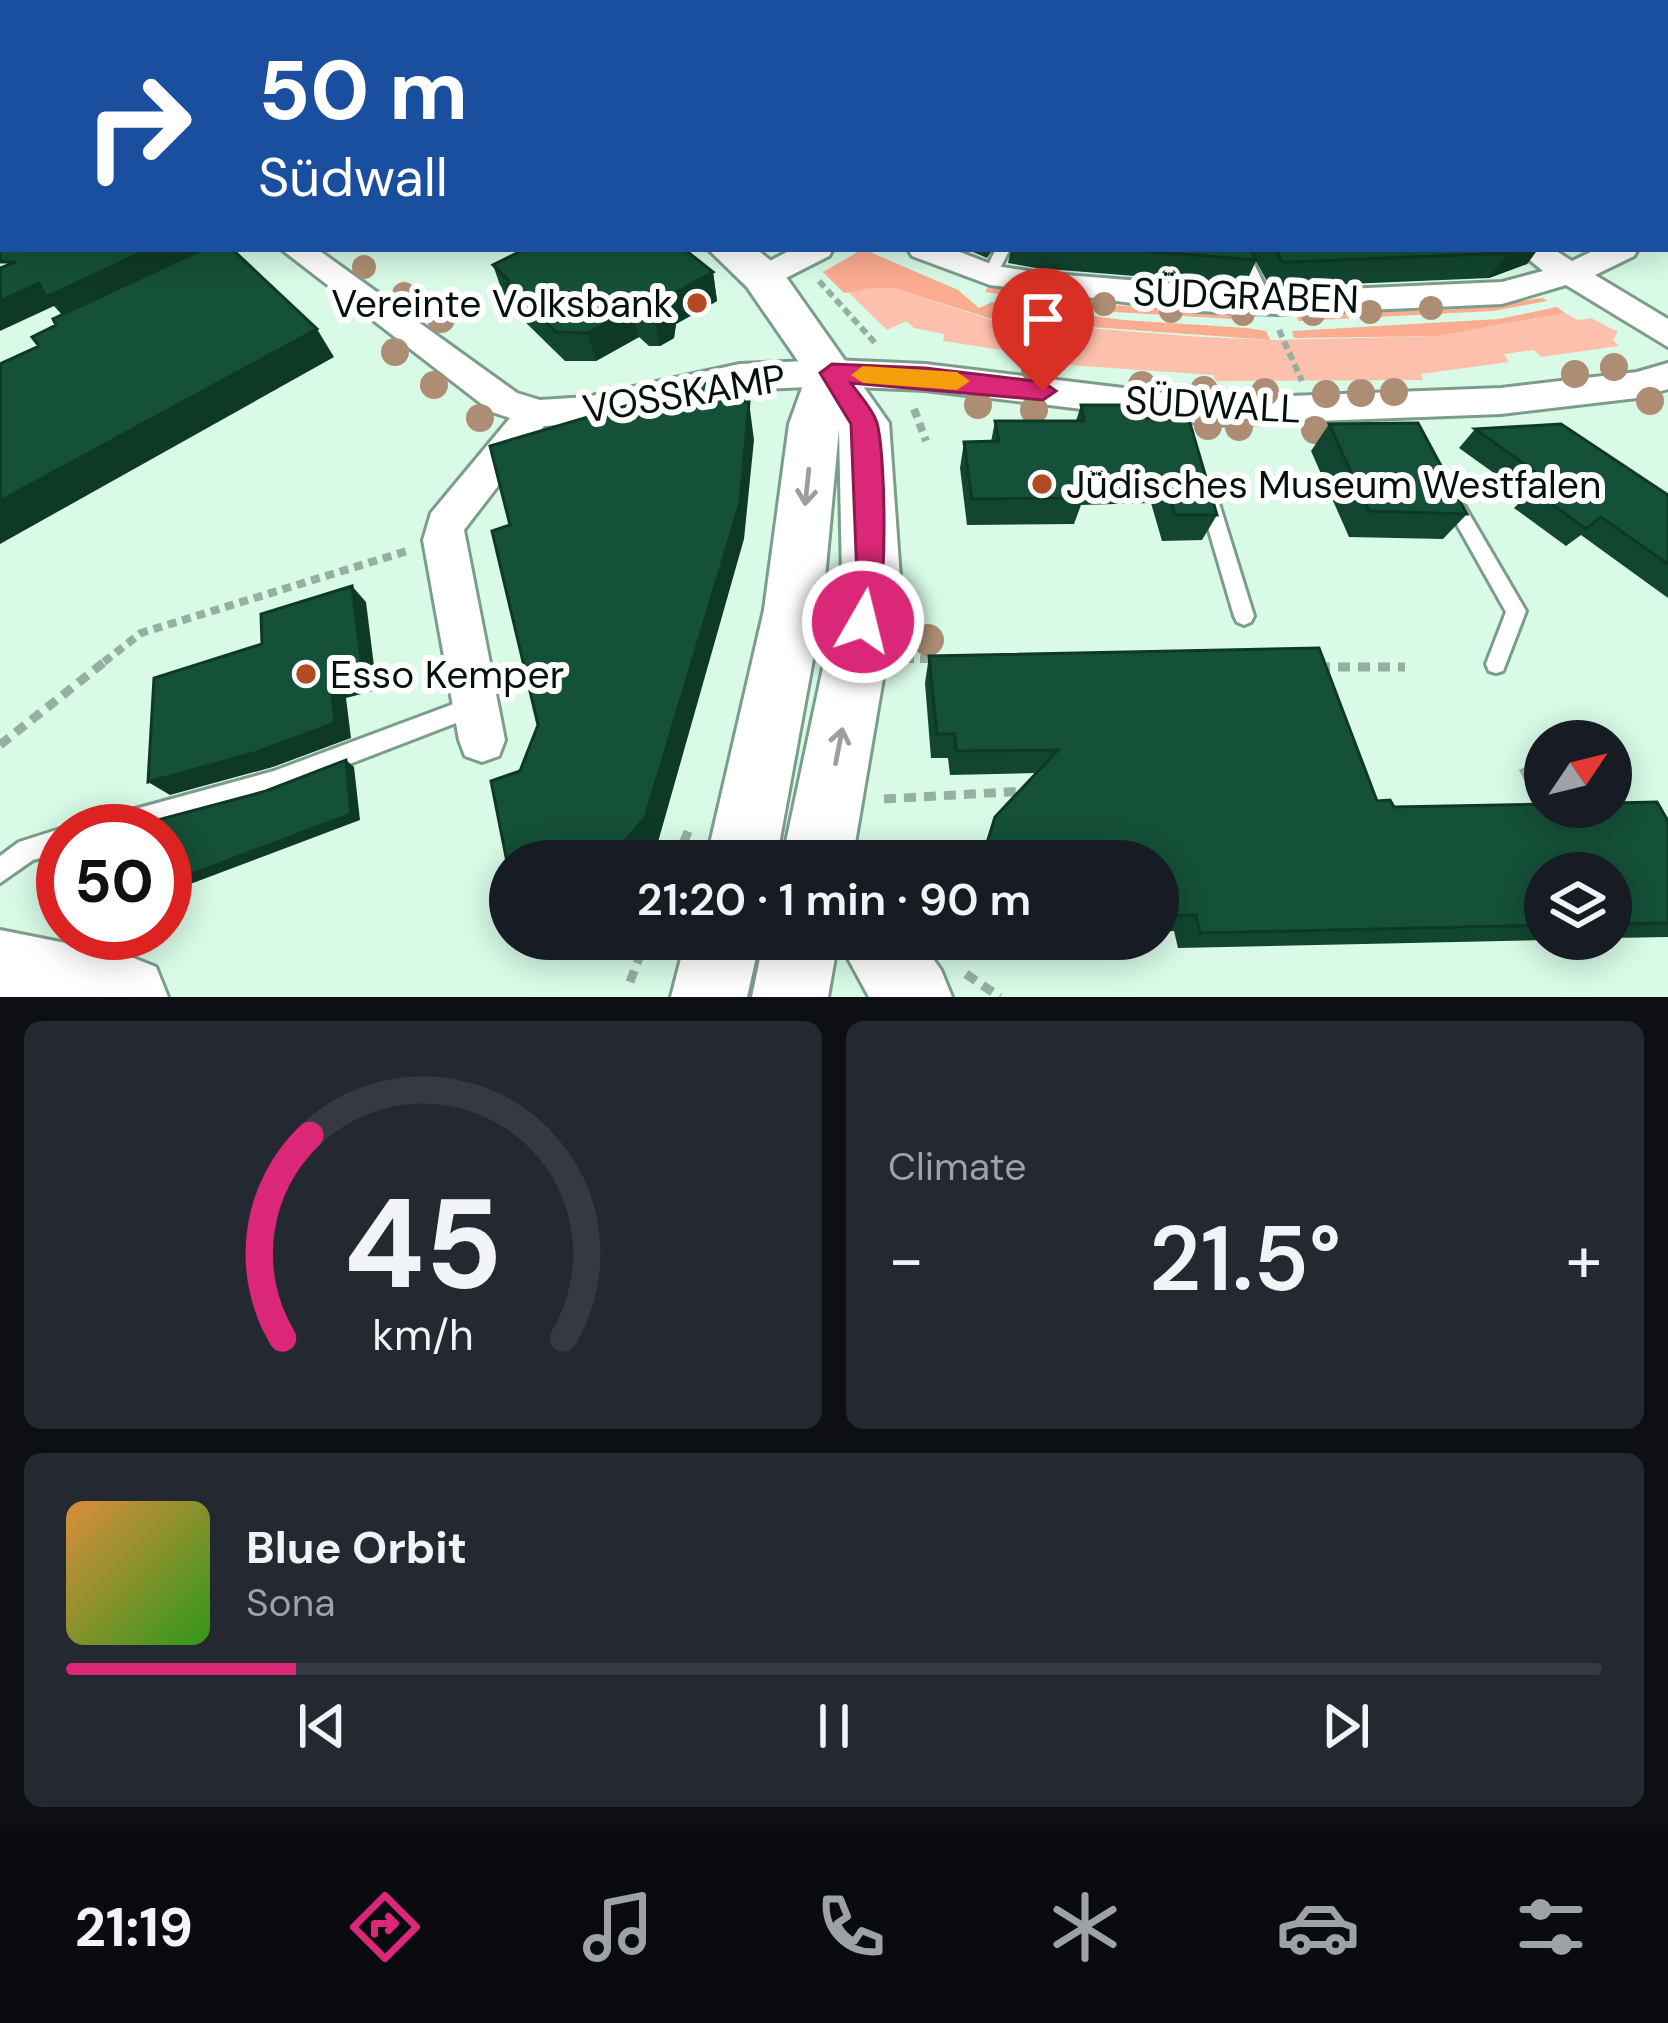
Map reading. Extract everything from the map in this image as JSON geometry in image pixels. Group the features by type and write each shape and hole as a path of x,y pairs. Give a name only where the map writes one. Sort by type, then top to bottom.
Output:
{"main road":[{"path":"776,259 832,373 864,423 871,578 825,840"},
{"path":"746,840 794,610 814,424 832,373"},
{"path":"709,997 718,960"},
{"path":"790,997 797,960"},
{"path":"904,960 939,985"},
{"path":"0,972 126,997"}],"street":[{"name":"VOSSKAMP","path":"300,252 505,403 536,412 587,410 740,376 832,373"},
{"name":"SÜDGRABEN","path":"940,252 1272,313 1502,293 1599,261"},
{"path":"1548,252 1599,261 1668,334"},
{"name":"SÜDWALL","path":"832,373 903,376 1185,419 1214,412 1404,418 1668,376"},
{"name":"VOSSKAMP","path":"443,540 445,525 536,412"},
{"path":"443,540 478,723"}],"lane":[{"path":"1242,252 1272,313"},
{"path":"1201,471 1244,616"},
{"path":"1445,489 1516,611 1496,664"},
{"path":"192,804 478,723"},
{"path":"0,871 36,848"}],"path":[{"path":"776,259 838,298 903,376 926,441"},
{"path":"1272,313 1301,380"},
{"path":"0,745 141,632 443,540"},
{"path":"905,659 948,659"},
{"path":"1313,667 1405,667"},
{"path":"884,799 1039,790"},
{"path":"630,982 638,960"},
{"path":"939,985 1000,997"}],"shaded area":[{"path":"858,252 870,252 958,290 979,308 992,302 1123,320 1247,328 1266,331 1270,340 995,320 893,288 844,293 823,272"},
{"path":"990,284 1113,305 1242,313 1249,320 1115,312 985,292"},
{"path":"893,288 995,321 1270,340 1439,336 1565,313 1578,320 1591,318 1618,332 1613,340 1619,346 1541,357 1534,350 1504,354 1509,362 1421,374 1423,380 1216,381 1213,375 1054,364 1053,358 943,341 944,334 914,328 906,321 887,330 849,293"},
{"path":"1547,301 1493,311 1299,321 1296,315 1459,309"},
{"path":"1557,307 1565,313 1439,336 1294,338 1292,331 1499,319"}],"building":[{"path":"0,252 143,252 46,297 39,283 0,301 0,268 16,262 0,262"},
{"path":"197,252 235,252 317,329 0,501 0,364 39,346 32,337 56,325 53,319"},
{"path":"519,252 688,252 713,272 671,295 669,309 654,317 643,317 632,308 588,333 556,332 507,286 509,281 493,265"},
{"path":"1159,252 1252,252 1256,260"},
{"path":"1277,252 1510,252 1507,253 1282,262"},
{"path":"703,383 741,390 744,402 749,402 740,503 645,818 625,840 503,840 491,781 520,771 538,725 492,531 510,525 490,446"},
{"path":"1081,405 1122,405 1125,417 1189,420 1217,515 1175,515 1163,477 1078,479 1083,498 972,499 964,442 999,441 995,421 1084,421"},
{"path":"1418,423 1467,514 1369,511 1329,424"},
{"path":"1561,424 1668,495 1668,564 1601,517 1586,529 1532,490 1547,480 1475,429"},
{"path":"352,586 363,675 331,683 335,723 254,753 148,782 154,678 262,644 261,614"},
{"path":"1319,648 1377,801 1390,800 1394,807 1524,804 1524,828 1632,828 1632,803 1657,802 1668,821 1668,923 1632,924 1632,852 1524,852 1524,925 1200,933 1196,915 1179,915 1179,840 988,840 995,817 1058,750 956,751 955,734 937,734 929,656"},
{"path":"346,760 351,814 192,874 192,811 266,791"}],"slow traffic":[{"path":"863,375 957,381"}],"place":[{"name":"Vereinte Volksbank","path":"697,303"},
{"name":"Jüdisches Museum Westfalen","path":"1042,484"},
{"name":"Esso Kemper","path":"306,674"}],"route":[{"path":"863,622 871,578 864,423 832,373 925,377 1043,391"}]}
